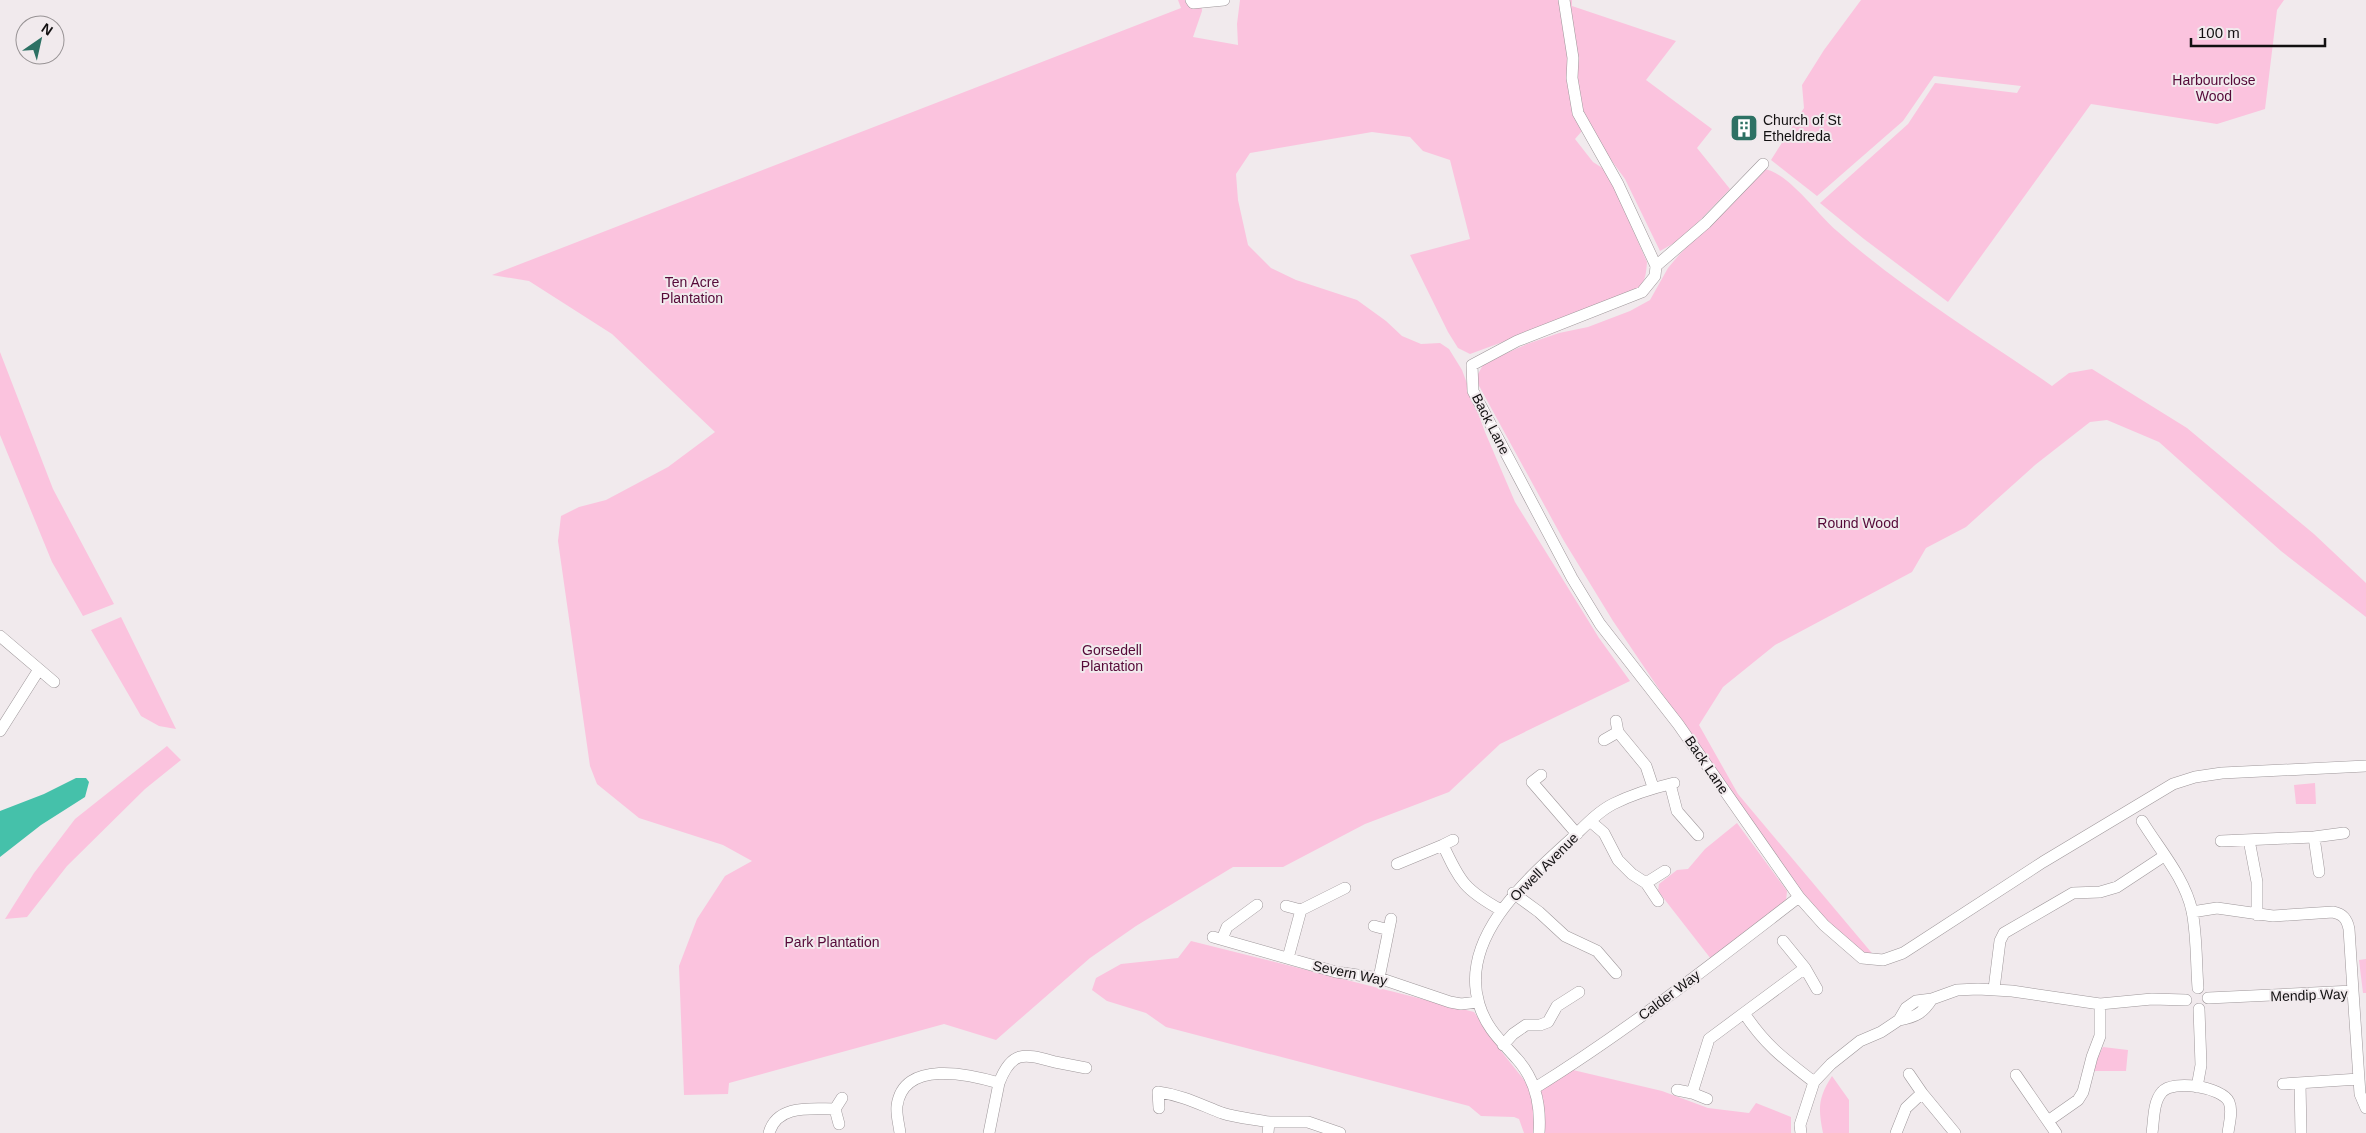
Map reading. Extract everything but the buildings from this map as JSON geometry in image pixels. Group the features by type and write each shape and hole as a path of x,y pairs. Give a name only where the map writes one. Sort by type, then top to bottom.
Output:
{"street":[{"path":"1191,0 1193,3 1224,0"},
{"path":"1564,0 1573,58 1572,78 1578,113 1618,184 1656,266 1706,223 1763,164"},
{"name":"Back Lane","path":"1656,266 1655,276 1642,292 1517,341 1472,365 1472,391 1572,578 1600,624 1678,724 1799,897"},
{"path":"0,636 38,671 54,682"},
{"path":"0,731 38,671"},
{"path":"1604,740 1617,727 1646,766 1653,787"},
{"path":"1799,897 1824,925 1862,958 1875,960 1891,958 1919,944 2043,862 2173,784 2195,777 2222,773 2366,766"},
{"path":"1532,781 1577,834"},
{"name":"Orwell Avenue","path":"1539,1133 1540,1109 1535,1088 1524,1067 1490,1029 1478,1002 1475,982 1479,955 1501,910 1514,893 1590,821 1612,804 1653,787 1672,784 1678,812 1698,835"},
{"path":"1590,821 1604,833 1618,860 1632,874 1646,883 1658,901"},
{"path":"2142,821 2182,885 2192,912 2198,988"},
{"path":"2221,840 2314,837 2344,833"},
{"path":"2314,837 2319,872"},
{"path":"2249,840 2257,882 2257,915"},
{"path":"1397,864 1448,843 1462,883 1474,895 1501,910"},
{"path":"1994,989 2000,941 2004,933 2074,893 2100,892 2117,887 2164,856"},
{"path":"1646,883 1665,871"},
{"path":"1286,906 1301,910 1345,888"},
{"path":"1514,893 1539,912 1565,936 1597,951 1616,974"},
{"name":"Calder Way","path":"1535,1088 1581,1060 1624,1029 1799,897"},
{"name":"Severn Way","path":"1256,905 1227,927 1217,938 1348,974 1379,978 1450,1002 1461,1004 1478,1002"},
{"path":"2192,912 2217,908 2257,915 2333,912 2343,916 2348,929 2353,991"},
{"path":"1288,958 1301,910"},
{"path":"1374,926 1390,925 1379,978"},
{"path":"1783,941 1805,968 1817,989"},
{"path":"1692,1094 1709,1039 1805,968"},
{"path":"2198,988 2205,991 2208,998 2206,1005 2199,1009 2191,1007 2186,1000 2189,991 2198,988"},
{"path":"1801,1133 1800,1125 1814,1082 1844,1052 1899,1020 1913,1018 1920,1014 1932,999 1957,990 1994,989 2100,1004 2152,999 2186,1000"},
{"name":"Mendip Way","path":"2208,998 2353,991 2362,1050 2359,1079 2360,1094 2366,1108"},
{"path":"1503,1045 1513,1034 1526,1025 1540,1025 1548,1022 1557,1006 1579,992"},
{"path":"2048,1122 2078,1100 2083,1092 2092,1057 2100,1036 2100,1004"},
{"path":"2197,1087 2201,1065 2199,1009"},
{"path":"1744,1013 1756,1032 1778,1055 1814,1082"},
{"path":"989,1133 999,1083 1009,1064 1016,1058 1025,1055 1086,1068"},
{"path":"900,1133 897,1105 901,1094 915,1079 928,1074 944,1074 999,1083"},
{"path":"1909,1074 1955,1133"},
{"path":"2016,1075 2056,1133"},
{"path":"2283,1084 2359,1079"},
{"path":"2300,1083 2301,1133"},
{"path":"2152,1133 2156,1105 2161,1092 2172,1085 2197,1087 2219,1092 2227,1098 2231,1107 2228,1133"},
{"path":"1677,1090 1707,1099"},
{"path":"1159,1108 1158,1092 1168,1093 1268,1128 1308,1122 1340,1133"},
{"path":"1896,1133 1906,1108 1922,1093"},
{"path":"839,1124 835,1109 842,1098"},
{"path":"769,1133 772,1122 783,1113 802,1109 835,1109"}],"green space":[{"path":"1178,0 1201,0 1202,11 1193,37 1238,45 1237,24 1240,0 1572,0 1572,6 1676,41 1646,80 1712,129 1697,148 1730,189 1683,238 1660,251 1625,179 1606,153 1589,123 1575,139 1593,162 1607,171 1647,262 1643,283 1634,294 1470,354 1458,348 1448,332 1410,255 1470,239 1450,160 1423,151 1410,137 1372,132 1250,153 1236,174 1238,200 1248,245 1271,268 1296,280 1357,300 1386,321 1402,336 1421,344 1440,343 1449,349 1462,370 1485,432 1515,502 1599,638 1630,681 1500,744 1449,792 1365,824 1283,867 1233,867 1136,926 1090,958 996,1040 944,1024 729,1083 728,1094 684,1095 679,966 697,919 725,876 752,861 723,845 639,818 597,784 590,766 558,541 561,516 579,507 606,500 668,467 715,432 612,334 529,281 492,275 1181,8"},
{"name":"Harbourclose Wood","path":"1861,0 2284,0 2277,10 2265,109 2217,124 2091,104 1948,302 1864,239 1820,203 1908,124 1935,83 2017,93 2021,86 1934,76 1903,121 1817,196 1771,160 1804,108 1802,85 1824,50"},
{"name":"Round Wood","path":"1762,169 1781,176 1791,184 1829,224 1888,273 2052,386 2069,373 2092,369 2187,428 2314,534 2366,583 2366,617 2281,551 2159,442 2107,420 2090,422 2035,465 1966,527 1926,548 1912,572 1775,645 1723,687 1699,725 1738,794 1876,958 1870,958 1845,940 1799,892 1613,621 1564,541 1478,384 1477,376 1484,363 1527,344 1559,333 1588,327 1630,311 1650,300 1668,268 1679,255"},
{"path":"0,352 53,489 114,604 83,616 52,562 0,435"},
{"path":"121,617 176,729 159,726 141,716 91,630"},
{"path":"167,746 181,760 145,789 67,866 27,917 5,919 34,873 75,819"},
{"path":"2315,783 2316,804 2296,804 2294,785"},
{"path":"1737,823 1787,891 1786,902 1711,959 1658,891 1659,884 1677,870 1688,869 1705,849"},
{"path":"1191,941 1474,1012 1501,1051 1529,1086 1573,1070 1662,1091 1708,1108 1749,1113 1756,1103 1791,1117 1791,1133 1524,1133 1519,1119 1514,1117 1481,1116 1469,1106 1166,1027 1146,1013 1107,1001 1092,990 1096,978 1121,964 1178,958"},
{"path":"2366,959 2366,993 2363,993 2359,960"},
{"path":"2103,1047 2128,1050 2126,1071 2094,1071 2095,1062"},
{"path":"1832,1076 1849,1100 1849,1133 1823,1133 1820,1103"}],"shaded area":[{"path":"76,778 86,778 89,782 85,797 41,825 0,857 0,811 44,794"}],"place":[{"name":"Church of St Etheldreda","path":"1744,128"}],"park label":[{"name":"Ten Acre Plantation","path":"692,290"},
{"name":"Gorsedell Plantation","path":"1112,658"},
{"name":"Park Plantation","path":"832,942"}]}
